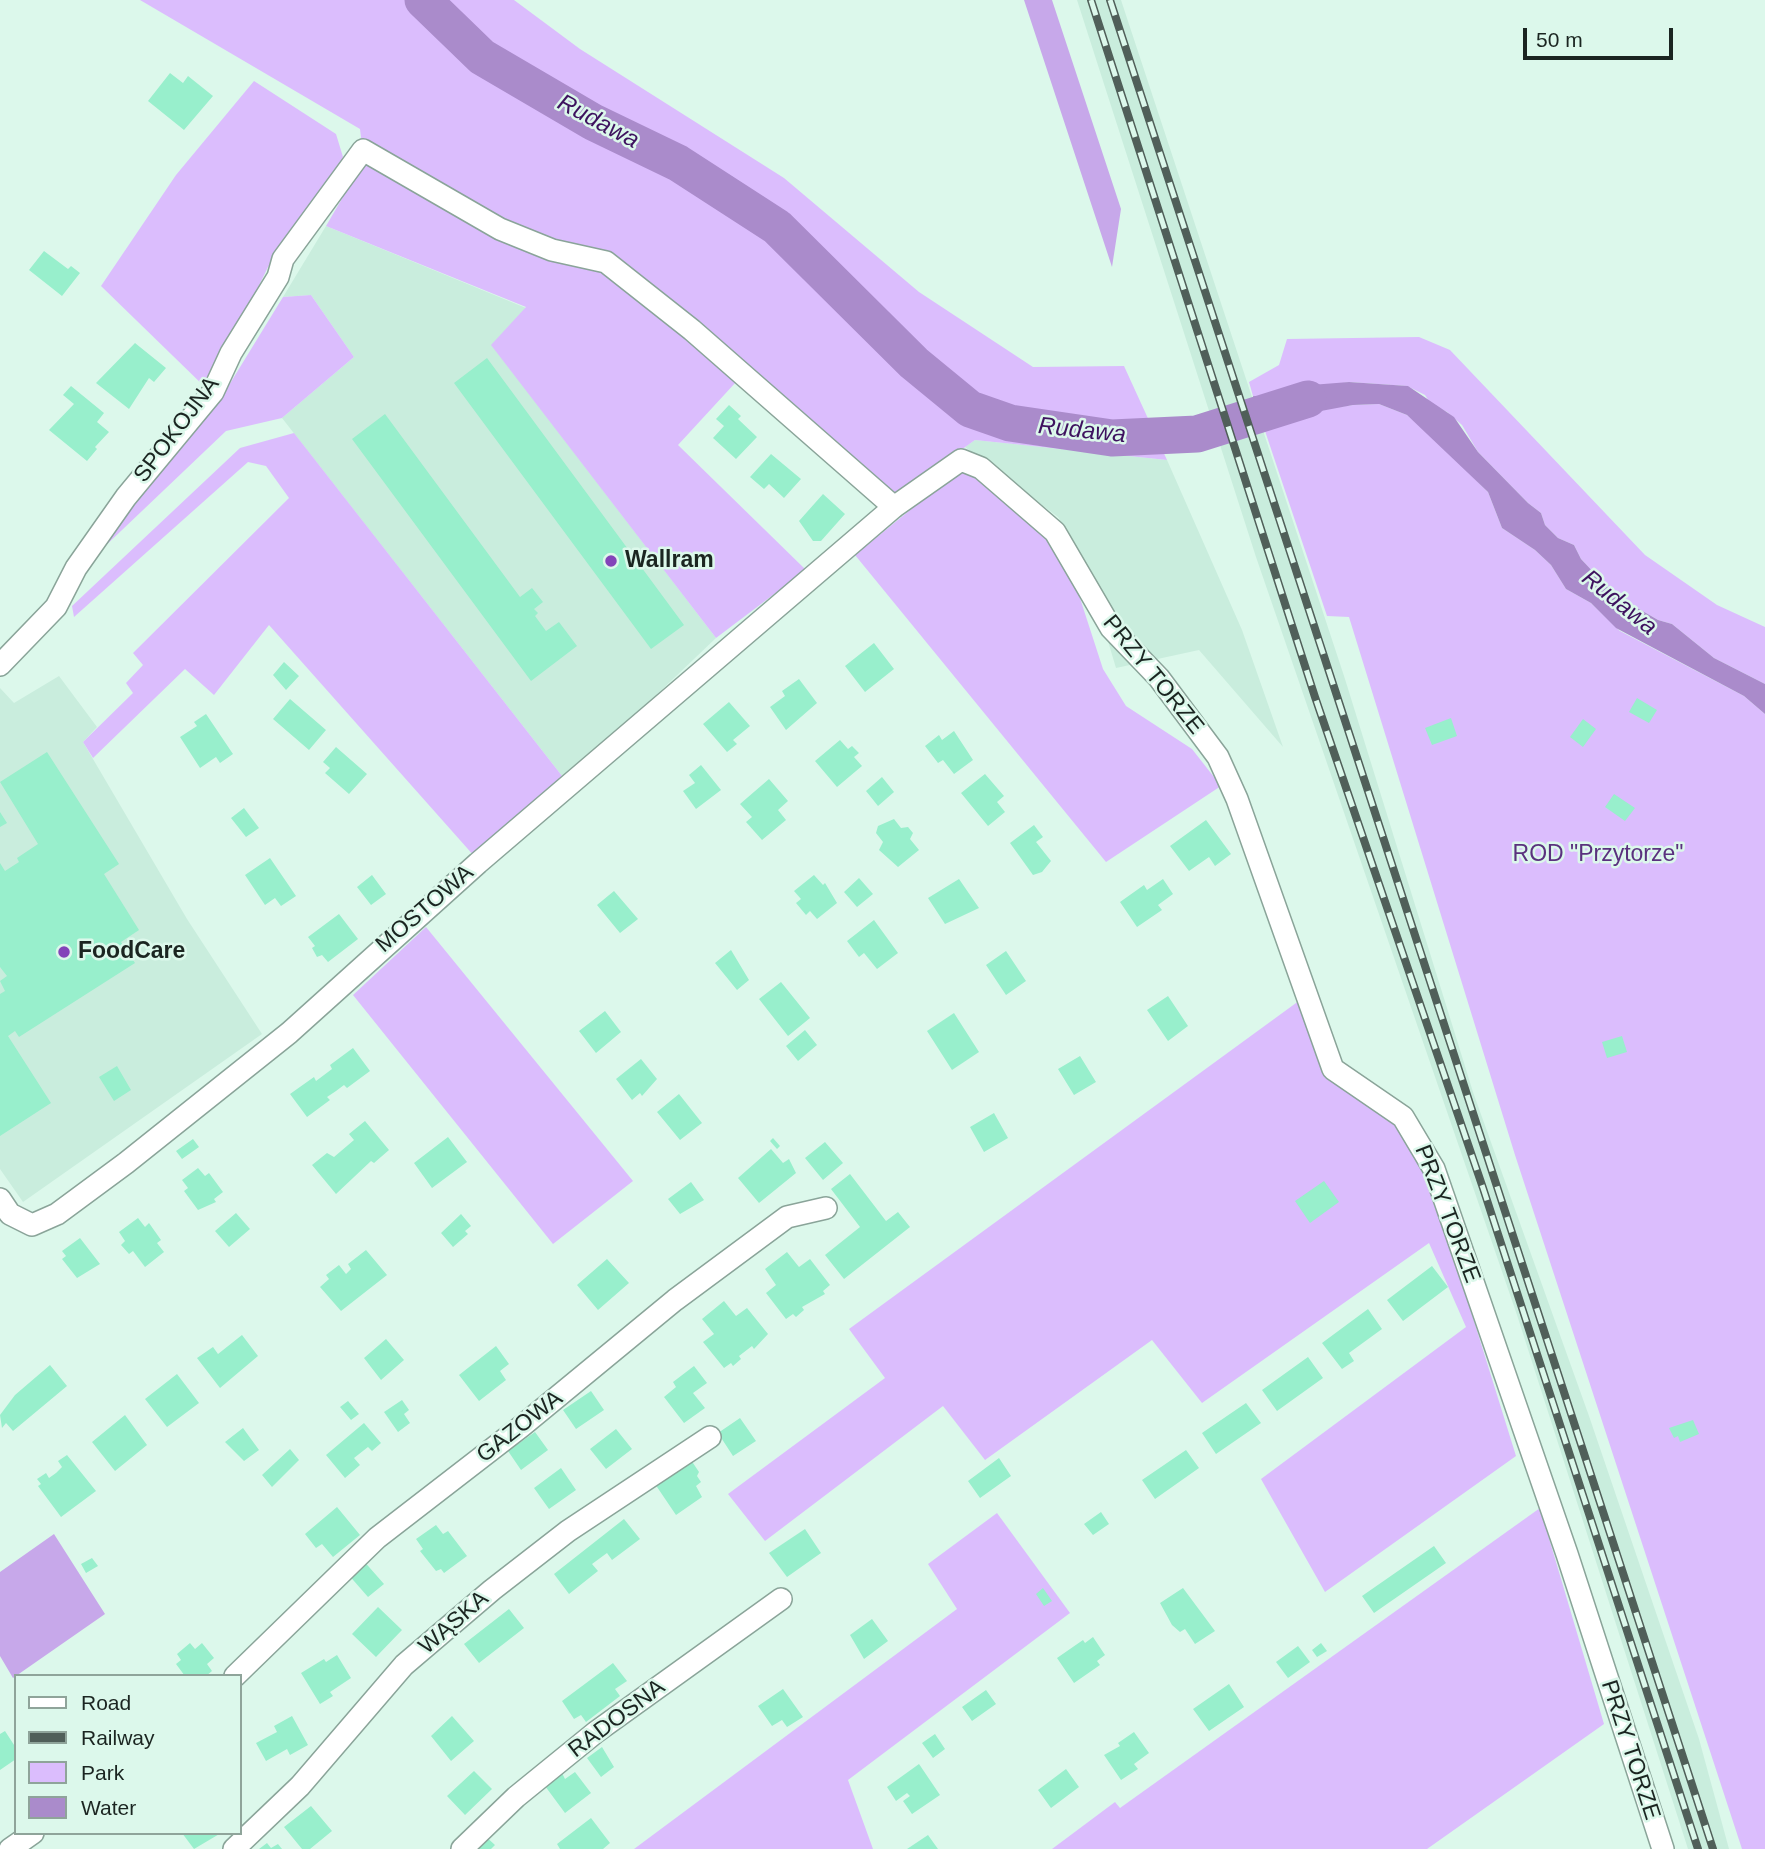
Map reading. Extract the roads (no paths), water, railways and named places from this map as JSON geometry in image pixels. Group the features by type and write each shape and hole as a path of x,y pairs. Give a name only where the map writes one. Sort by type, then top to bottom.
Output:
{"street":[{"name":"SPOKOJNA","path":"0,665 56,607 76,568 126,497 212,392 241,334 278,277 283,259 363,150 500,229 552,250 606,262 692,330 894,508"},
{"name":"PRZY TORZE","path":"894,508 961,460 981,468 1055,532 1111,628 1159,678 1218,757 1237,799 1333,1069 1403,1116 1434,1169 1567,1554 1663,1849"},
{"name":"MOSTOWA","path":"0,1199 10,1214 32,1225 57,1214 126,1163 289,1033 478,863 894,508"},
{"name":"GAZOWA","path":"237,1674 377,1538 522,1426 675,1300 787,1217 826,1208"},
{"name":"WĄSKA","path":"234,1849 300,1786 404,1665 568,1531 710,1437"},
{"name":"RADOSNA","path":"462,1849 516,1797 596,1732 781,1599"},
{"path":"10,1849 30,1835"}],"water":[{"path":"1349,382 1408,386 1454,417 1478,452 1541,513 1545,525 1558,538 1574,545 1581,559 1615,595 1658,620 1672,624 1714,658 1765,684 1765,714 1744,696 1616,628 1591,603 1566,589 1551,565 1535,550 1502,528 1488,492 1407,415 1379,404 1353,405 1262,422 1253,396 1275,397 1311,385"}],"waterway":[{"name":"Rudawa","path":"423,0 482,57 593,122 678,163 777,227 914,363 970,409 1010,423 1112,438 1197,434 1308,399"}],"railway":[{"path":"1091,0 1315,697 1483,1188 1698,1849"},
{"path":"1110,0 1713,1849"}],"place":[{"name":"Wallram","path":"611,561"},
{"name":"FoodCare","path":"64,952"}],"park label":[{"name":"ROD \"Przytorze\"","path":"1598,855"}]}
